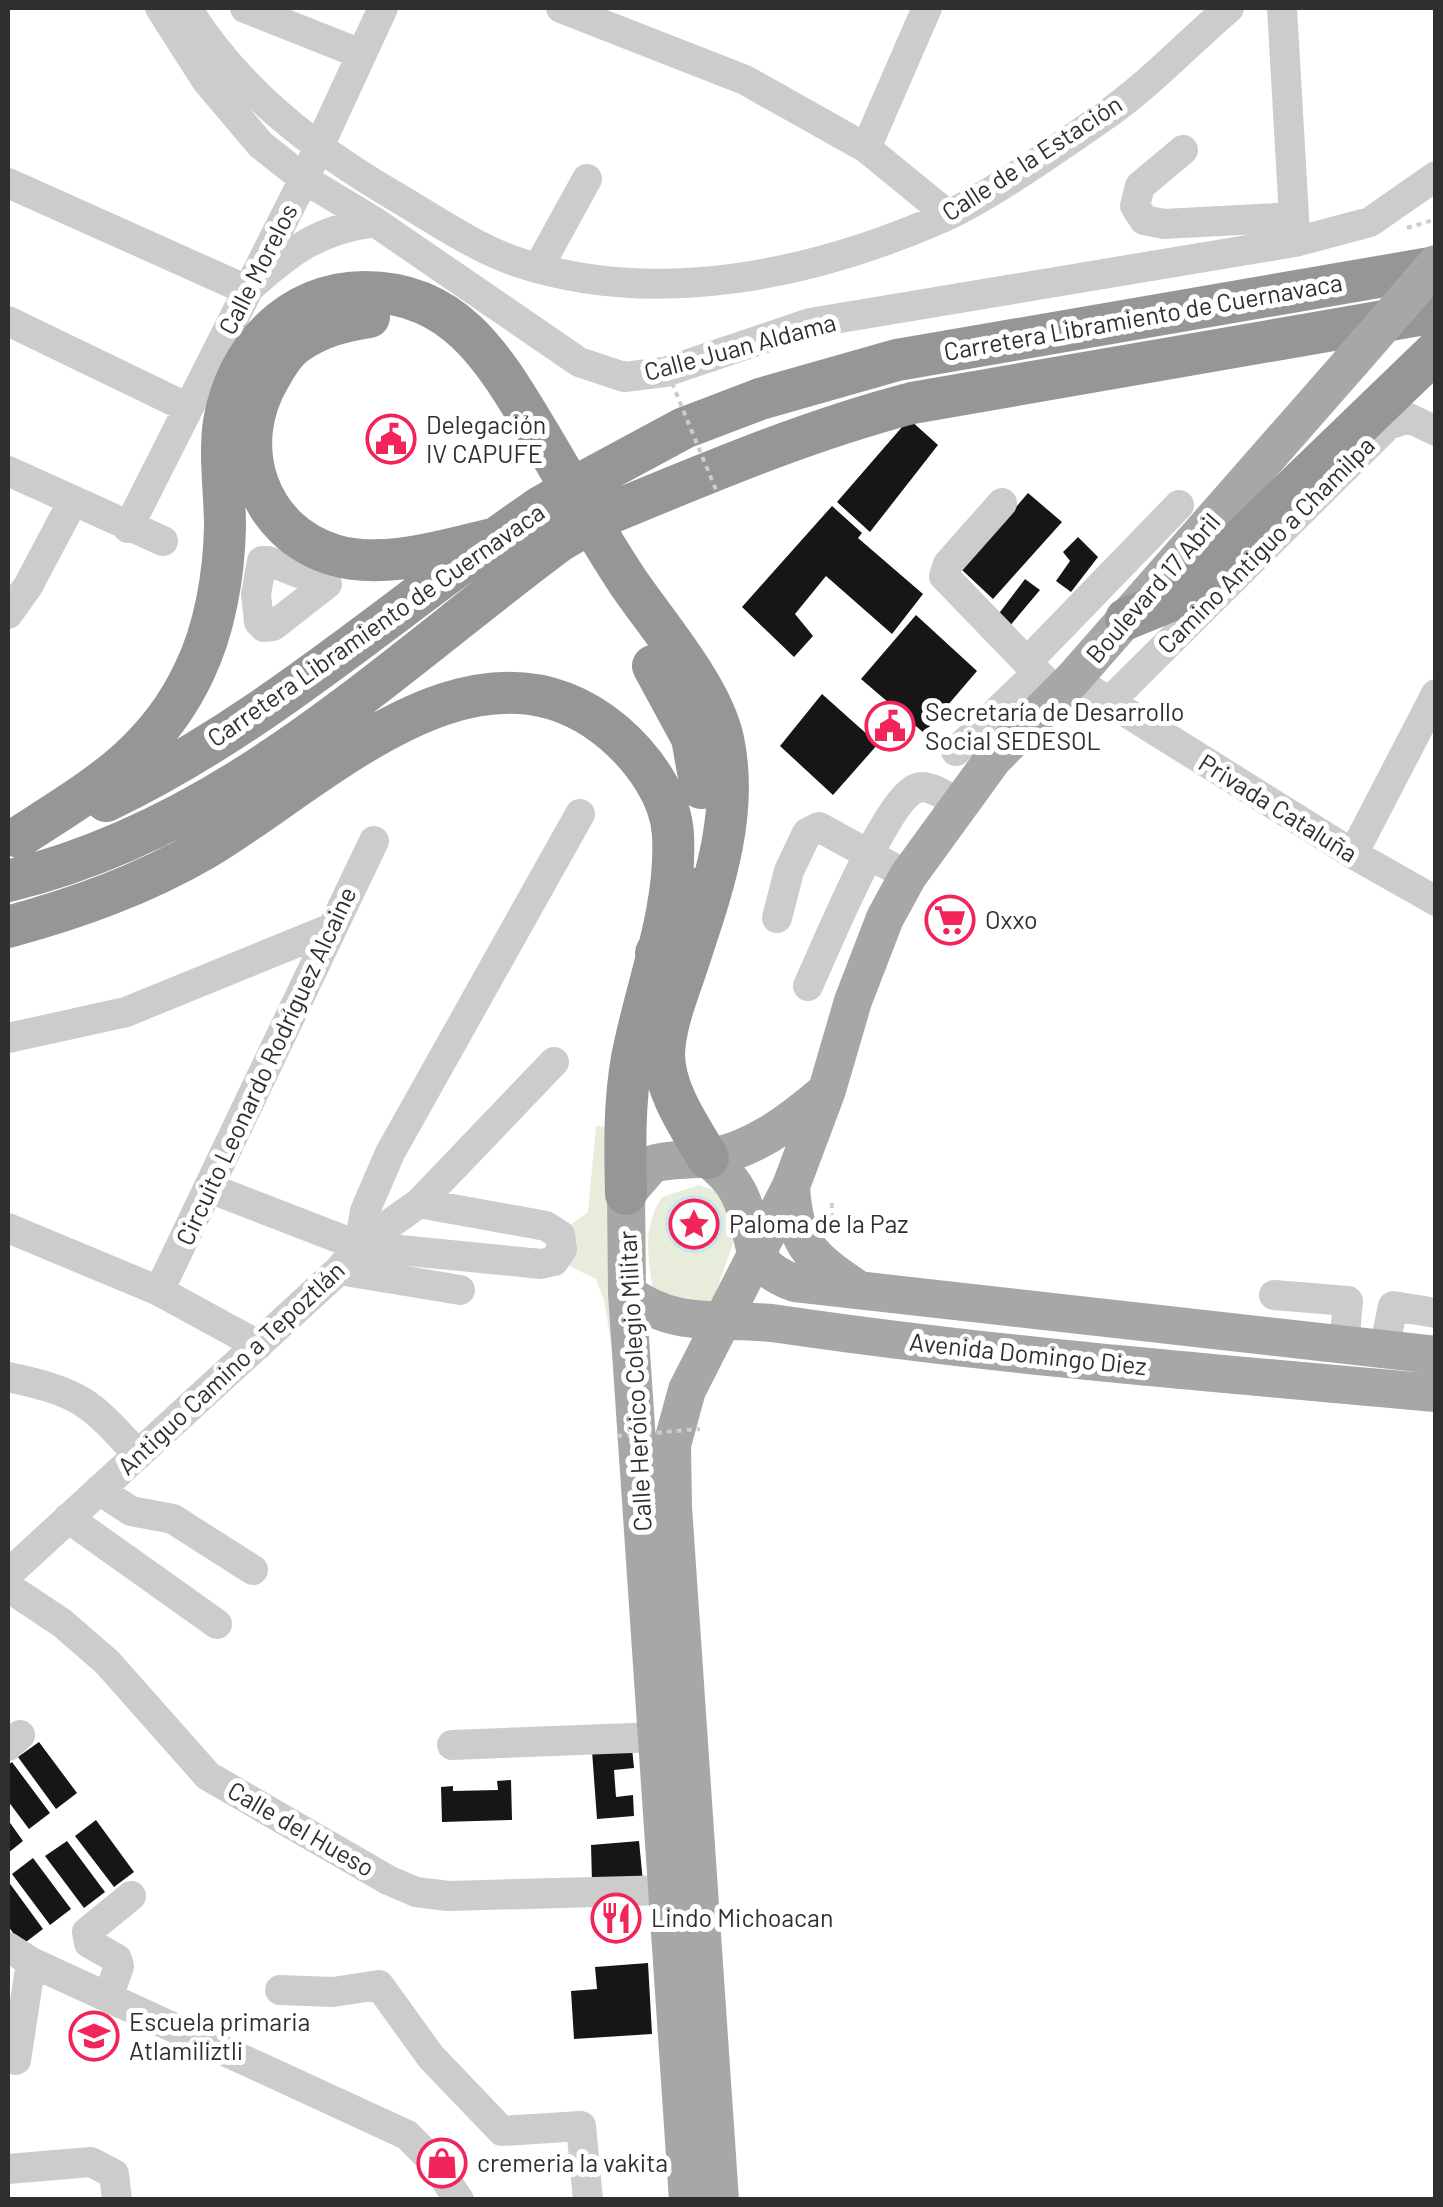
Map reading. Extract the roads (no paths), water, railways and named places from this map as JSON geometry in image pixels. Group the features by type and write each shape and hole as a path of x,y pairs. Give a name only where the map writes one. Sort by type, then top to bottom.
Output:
{"highway":[{"name":"Carretera Libramiento de Cuernavaca","path":"8,881 115,848 236,787 550,524 592,500 684,428 760,399 898,360 1436,265"},
{"path":"13,839 123,769 167,717 237,590 224,529 224,423 243,364 261,338 291,311 345,292 388,292 425,300 454,318 508,382 616,563 714,708 728,777 719,868 669,1022 664,1055 674,1095 708,1158"},
{"name":"Carretera Libramiento de Cuernavaca","path":"592,500 696,475 840,422 912,403 1436,312"},
{"path":"492,540 332,570 272,514 254,482 250,446 257,402 285,353 297,342 337,321 371,317 402,322 448,346 485,390 594,578 677,703 692,738 701,779 697,865 656,953"},
{"path":"1126,620 1182,596 1436,350"},
{"name":"Carretera Libramiento de Cuernavaca","path":"13,839 120,795 216,740 276,702 492,540 550,524"},
{"path":"8,927 107,897 178,862 414,714 456,698 531,694 572,706 600,722 640,760 659,786 674,831 673,886 632,1060 624,1124 626,1194"}],"main road":[{"name":"Boulevard 17 Abril","path":"755,1254 792,1186 827,1090 852,1001 908,876 1048,677 1126,620 1436,265"},
{"path":"755,1254 741,1196 708,1158 788,1124 827,1090"},
{"name":"Calle Heróico Colegio Militar","path":"688,2200 627,1293 626,1194 652,1164 708,1158"},
{"path":"792,1186 797,1233 804,1246 858,1289"},
{"name":"Calle Heróico Colegio Militar","path":"720,2200 672,1479 679,1414 719,1321 755,1254"},
{"name":"Avenida Domingo Diez","path":"755,1254 769,1270 795,1283 1436,1355"},
{"name":"Avenida Domingo Diez","path":"627,1293 666,1316 766,1322 954,1349 1436,1393"},
{"path":"954,1349 960,1303"}],"street":[{"name":"Calle Juan Aldama","path":"160,8 206,80 262,145 304,179 375,222 579,362 624,377 666,372 810,323 1294,230 1370,222 1436,176"},
{"name":"Calle de la Estación","path":"187,8 227,64 276,116 449,228 513,261 645,285 747,278 892,238 948,216 1106,114 1229,8"},
{"path":"245,8 360,54"},
{"name":"Calle Morelos","path":"128,528 304,179 383,8"},
{"path":"561,8 745,80 866,148 948,216"},
{"path":"866,148 928,8"},
{"path":"1182,150 1140,186 1135,206 1144,220 1294,230 1282,8"},
{"path":"538,268 586,178"},
{"path":"8,183 247,290 286,254 337,227 375,222"},
{"path":"426,259 449,228"},
{"path":"8,322 186,407"},
{"name":"Camino Antiguo a Chamilpa","path":"1108,702 1388,425 1409,418 1436,431"},
{"path":"8,470 163,541"},
{"path":"8,614 28,586 74,501"},
{"name":"Privada Cataluña","path":"1002,503 948,564 944,576 1048,677 1108,702 1353,854 1436,900"},
{"path":"956,751 1048,677 1180,505"},
{"path":"237,590 258,622 264,627 273,626 332,570"},
{"path":"1353,854 1436,694"},
{"path":"808,986 869,852 918,787 960,805"},
{"name":"Antiguo Camino a Tepoztlán","path":"11,1566 258,1346 359,1246 364,1211 390,1153 580,814"},
{"path":"777,918 806,833 819,828 835,832 908,876"},
{"name":"Circuito Leonardo Rodríguez Alcaine","path":"159,1292 374,842"},
{"path":"8,1038 126,1012 332,928"},
{"path":"359,1246 419,1202 554,1062"},
{"path":"209,1188 359,1246 540,1264 554,1261 562,1248 560,1235 546,1226 419,1202"},
{"path":"8,1228 159,1292 258,1346"},
{"path":"339,1270 460,1290"},
{"path":"1274,1296 1436,1313"},
{"path":"1344,1346 1348,1301"},
{"path":"1384,1350 1393,1306"},
{"path":"8,1377 72,1393 94,1406 138,1454"},
{"path":"99,1490 130,1511 173,1519 253,1570"},
{"path":"68,1518 217,1624"},
{"name":"Calle del Hueso","path":"11,1566 62,1622 107,1662 208,1776 388,1880 416,1892 448,1896 668,1890"},
{"path":"452,1745 658,1736"},
{"path":"108,1998 119,1966 117,1959 89,1943 86,1932 130,1896"},
{"path":"16,2060 15,1961 108,1998 407,2135 434,2162 459,2200"},
{"path":"280,1990 332,1992 380,1986 432,2057 502,2131 581,2126 588,2200"},
{"path":"8,2170 91,2162 114,2174 117,2200"}],"water":[{"name":"Paloma de la Paz","path":"694,1195 714,1204 723,1224 714,1244 694,1253 674,1244 665,1224 674,1204"}],"place":[{"name":"Delegación IV CAPUFE","path":"391,439"},
{"name":"Secretaría de Desarrollo Social SEDESOL","path":"890,726"},
{"name":"Oxxo","path":"950,920"},
{"name":"Paloma de la Paz","path":"694,1224"},
{"name":"Lindo Michoacan","path":"616,1918"},
{"name":"Escuela primaria Atlamiliztli","path":"94,2036"},
{"name":"cremeria la vakita","path":"442,2163"}]}
